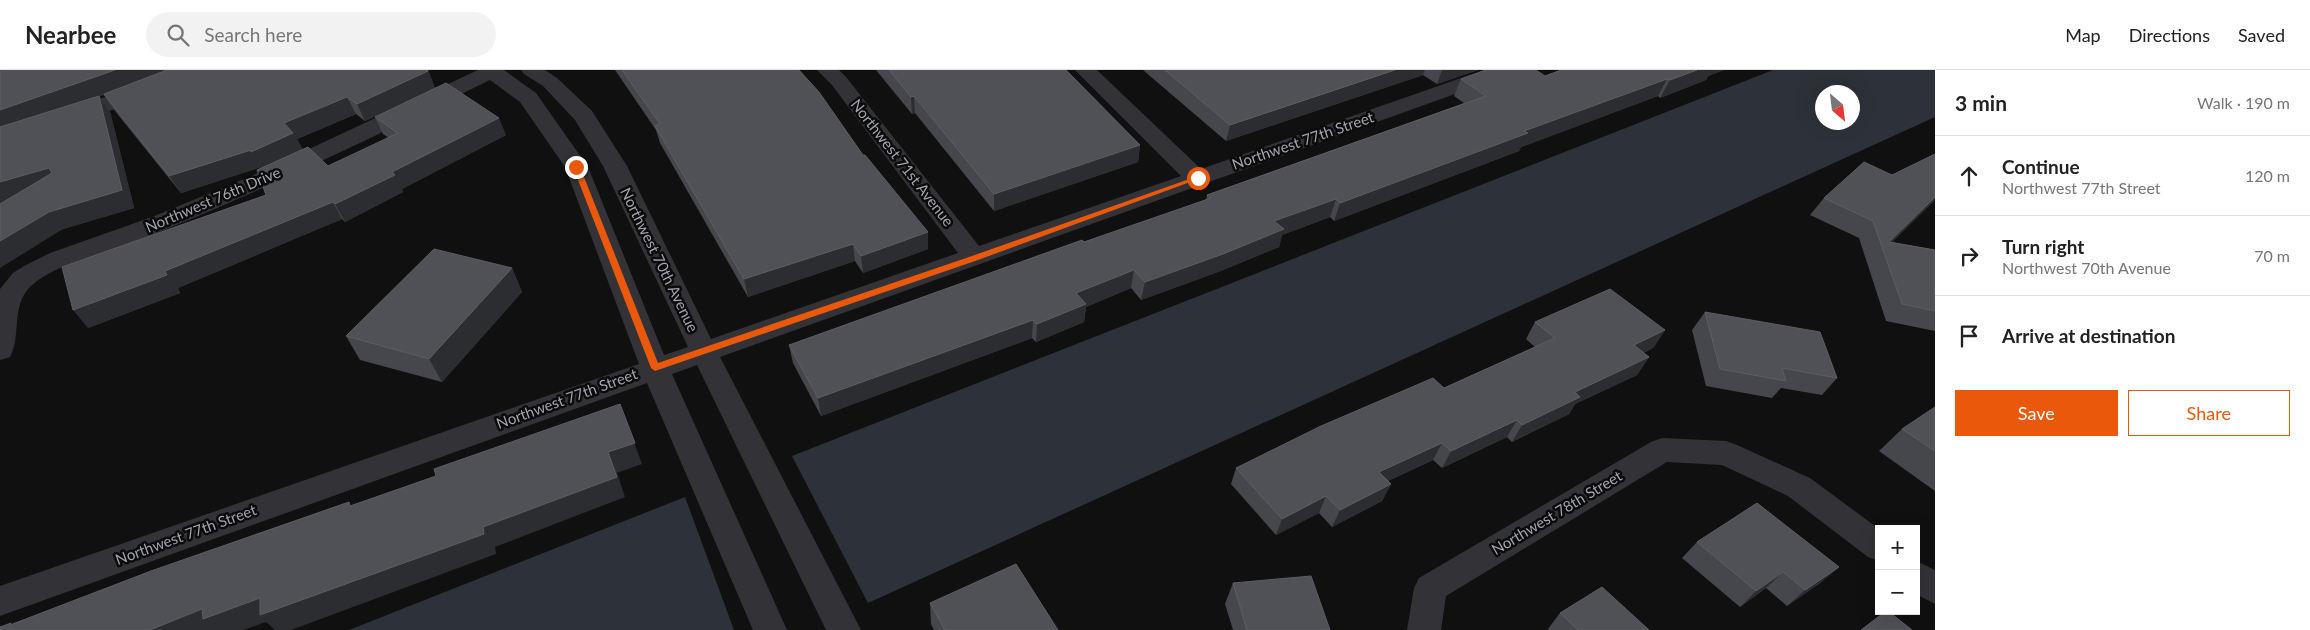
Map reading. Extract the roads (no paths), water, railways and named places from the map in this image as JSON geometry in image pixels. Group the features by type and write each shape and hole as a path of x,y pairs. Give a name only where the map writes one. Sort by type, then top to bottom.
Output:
{"street":[{"path":"0,140 88,112 198,70"},
{"path":"491,70 528,98 576,167 655,368 770,630"},
{"name":"Northwest 76th Drive","path":"0,350 5,308 14,288 38,268 154,226 297,165 491,70"},
{"name":"Northwest 70th Avenue","path":"531,70 550,82 584,116 614,166 704,352 844,630"},
{"name":"Northwest 71st Avenue","path":"827,70 839,81 975,258"},
{"path":"1086,70 1198,178"},
{"name":"Northwest 77th Street","path":"0,601 655,368 975,258 1504,70"},
{"name":"Northwest 78th Street","path":"1423,629 1431,588 1662,450 1726,453 1799,486 1875,544"},
{"path":"1920,578 1935,589"}]}
